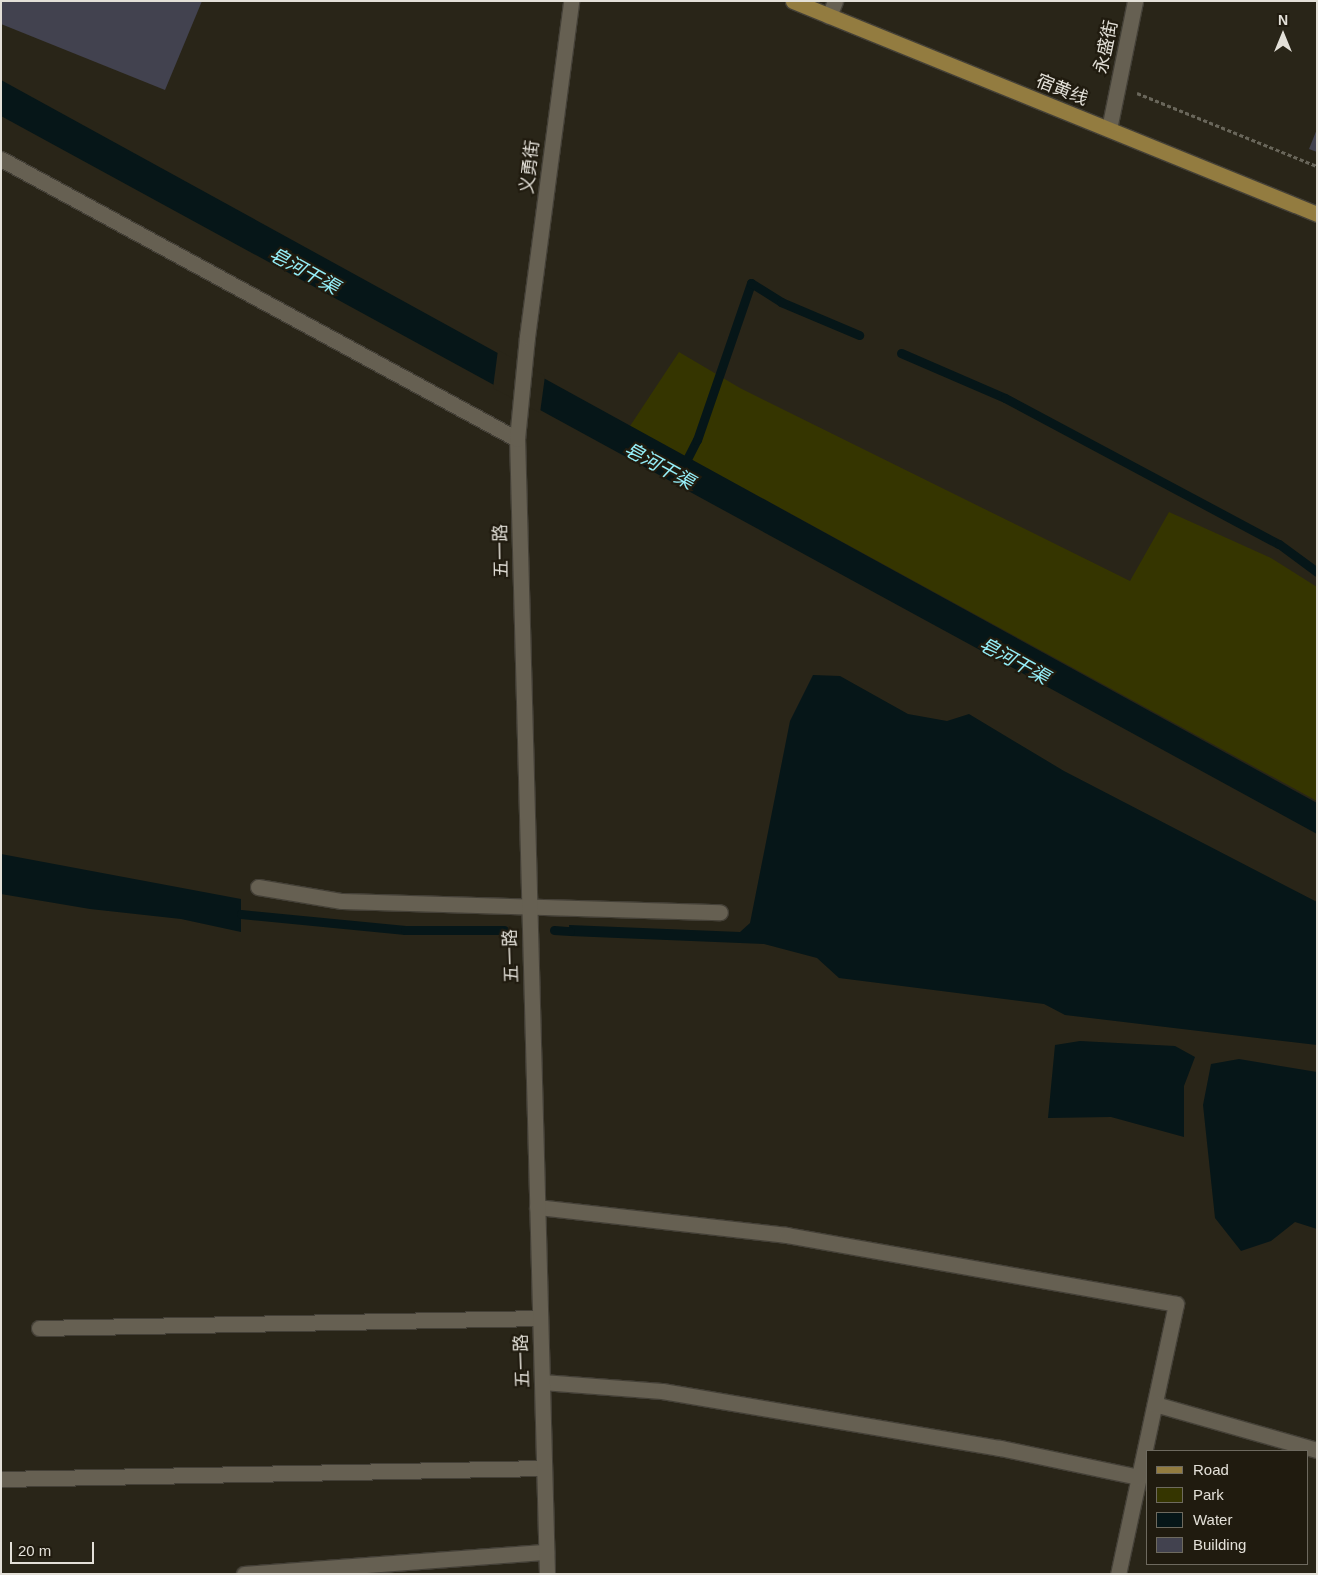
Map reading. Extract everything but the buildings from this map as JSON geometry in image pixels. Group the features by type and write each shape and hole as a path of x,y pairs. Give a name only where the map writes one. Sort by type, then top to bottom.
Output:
{"main road":[{"name":"宿黄线","path":"793,1 1317,214"}],"street":[{"name":"义勇街","path":"526,337 571,1"},
{"path":"829,16 835,1"},
{"name":"永盛街","path":"1109,129 1135,1"},
{"path":"1,159 517,440"},
{"name":"五一路","path":"526,337 517,440 547,1574"},
{"path":"258,887 342,901 720,912"},
{"path":"537,1207 786,1235 1176,1304 1118,1574"},
{"path":"38,1328 540,1318"},
{"path":"542,1382 662,1391 1000,1448 1139,1477"},
{"path":"1155,1404 1317,1450"},
{"path":"1,1479 544,1468"},
{"path":"244,1574 546,1552"}],"path":[{"path":"1118,85 1317,166"}],"green space":[{"path":"679,352 740,388 1130,581 1169,512 1271,558 1317,587 1317,801 630,426"}],"water":[{"name":"皂河干渠","path":"1,80 1317,803 1317,834 1,116"},
{"path":"813,675 840,676 908,714 947,721 969,714 1064,771 1317,902 1317,1045 1065,1015 1044,1004 839,978 817,958 764,944 570,936 569,925 740,932 750,923 790,721"},
{"path":"1,854 241,899 241,932 181,919 90,909 1,894"},
{"path":"1080,1041 1175,1046 1195,1057 1184,1086 1184,1137 1111,1117 1048,1118 1055,1045"},
{"path":"1239,1059 1317,1072 1317,1229 1295,1222 1271,1241 1241,1251 1215,1218 1203,1105 1211,1064"}],"pier":[{"path":"498,350 545,376 540,413 493,388"}],"waterway":[{"name":"皂河干渠","path":"683,467 697,440 751,283 781,302 859,335"},
{"path":"901,353 1005,398 1279,544 1317,572"},
{"path":"241,914 405,930 504,930"},
{"path":"554,930 570,931"}]}
